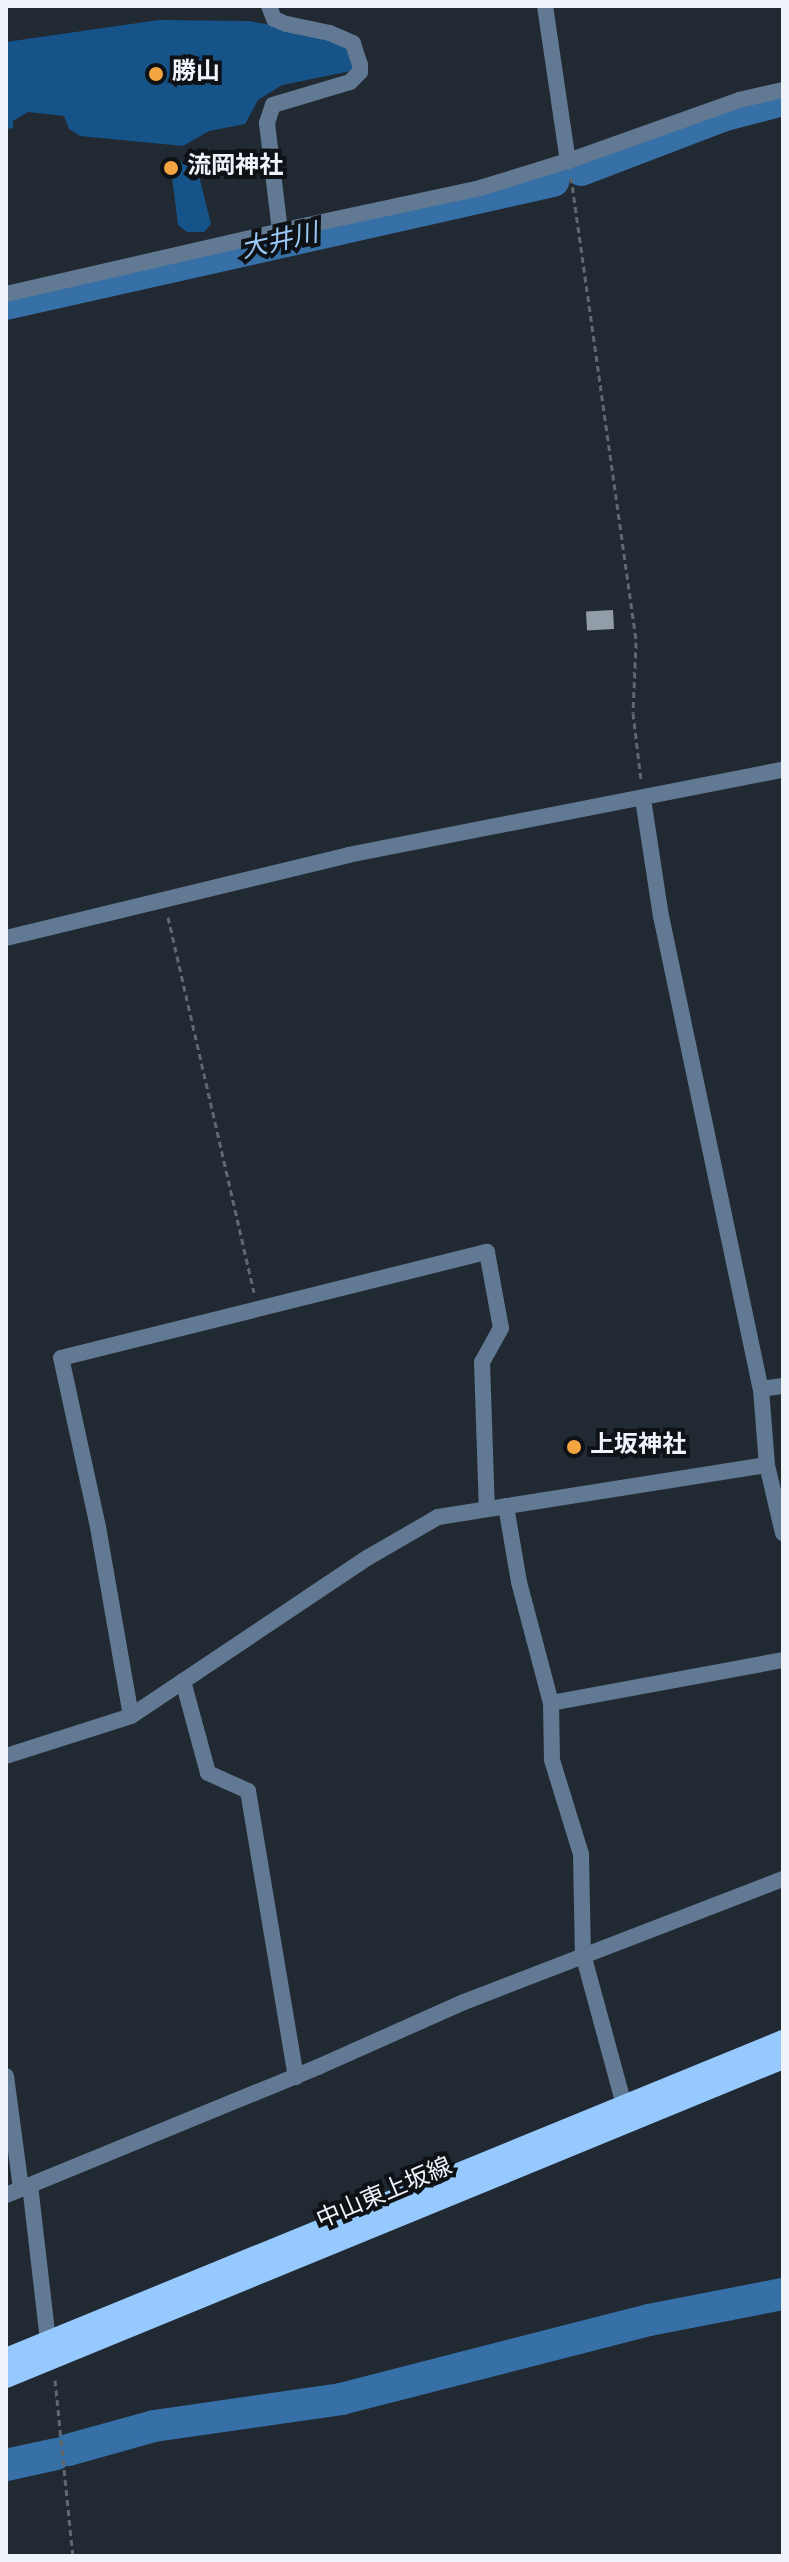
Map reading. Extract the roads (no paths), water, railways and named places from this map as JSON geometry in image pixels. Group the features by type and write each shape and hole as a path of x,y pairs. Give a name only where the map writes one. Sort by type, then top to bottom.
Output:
{"main road":[{"name":"中山東上坂線","path":"6,2378 50,2351 626,2113 783,2040"},
{"name":"中山東上坂線","path":"626,2113 783,2059"},
{"name":"中山東上坂線","path":"6,2358 50,2351"}],"street":[{"path":"269,6 274,19 330,33 353,43 360,65 360,72 350,82 273,105 267,123 280,231"},
{"path":"545,6 568,161"},
{"path":"6,294 480,188 568,161 739,100 783,90"},
{"path":"6,938 348,855 783,770"},
{"path":"643,799 661,916 761,1389 767,1465 783,1533"},
{"path":"131,1716 98,1527 61,1358 487,1252 501,1328 482,1362 487,1509"},
{"path":"761,1389 783,1386"},
{"path":"6,1756 131,1716 367,1558 438,1517 767,1465"},
{"path":"506,1506 519,1582 551,1703 552,1760 581,1854 583,1954 626,2113"},
{"path":"551,1703 783,1660"},
{"path":"183,1681 208,1773 248,1791 296,2077"},
{"path":"19,2189 296,2077 464,2002 783,1879"},
{"path":"6,2076 19,2189 50,2351"}],"waterway":[{"name":"大井川","path":"581,170 725,115 783,100"},
{"name":"大井川","path":"6,304 553,181"},
{"path":"68,2450 154,2426 341,2399 649,2320 783,2294"},
{"path":"6,2465 56,2454"}],"place":[{"name":"勝山","path":"156,74"},
{"name":"流岡神社","path":"171,168"},
{"name":"上坂神社","path":"574,1447"}]}
